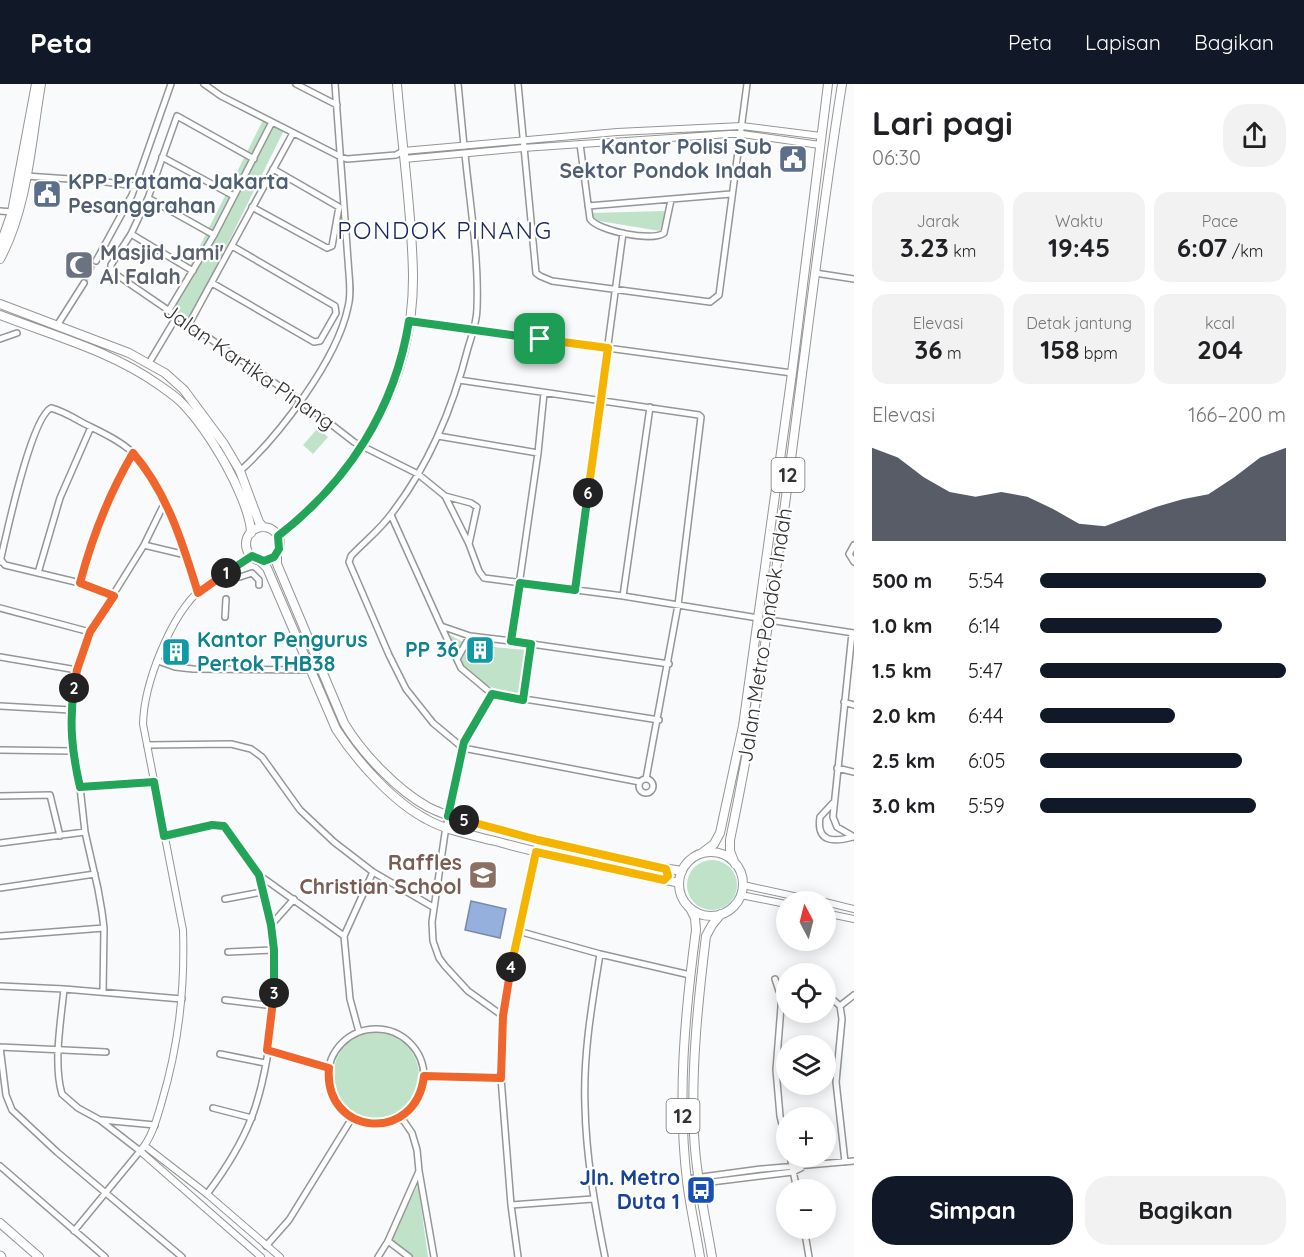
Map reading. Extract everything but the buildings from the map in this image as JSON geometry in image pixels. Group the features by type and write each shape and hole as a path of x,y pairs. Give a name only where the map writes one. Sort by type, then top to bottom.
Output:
{"highway":[{"name":"Jalan Metro Pondok Indah","path":"702,854 714,844 725,818 742,726 792,372 828,84"},
{"name":"Jalan Metro Pondok Indah","path":"735,864 730,851 730,840 750,745 769,620 842,84"},
{"path":"702,854 720,854 735,864"},
{"name":"12","path":"682,871 688,862 702,854"},
{"name":"12","path":"712,1257 699,1180 693,1105 697,1023 706,936 721,914 735,904 741,895 741,874 735,864"},
{"path":"679,883 682,871"},
{"name":"12","path":"679,883 681,897 695,918 696,930 684,1040 683,1081 687,1182 700,1257"},
{"path":"690,908 707,915 721,914"},
{"path":"0,1223 38,1257"}],"main road":[{"path":"0,246 12,212 36,84"},
{"path":"0,259 9,242 18,213 41,84"},
{"path":"278,536 327,494 362,447 381,414 401,361 409,321 413,276 401,155 397,84"},
{"path":"0,304 76,331 149,363 183,390 203,414 240,471 259,522 278,536 280,545 277,564 344,723 356,743 371,760 410,795 426,806 448,816 538,840 682,871"},
{"path":"0,315 73,341 124,363 180,400 215,445 232,476 250,524 251,533"},
{"path":"73,341 76,331"},
{"path":"263,527 251,533 247,547 267,568 336,729 349,749 384,786 407,806 425,819 446,828 536,852 679,883"},
{"path":"255,558 269,560 277,553"},
{"path":"664,880 668,873 666,869"}],"street":[{"path":"96,261 135,186 171,84"},
{"path":"204,84 221,96 347,159 465,154 523,148 742,134 820,140"},
{"path":"296,84 337,105"},
{"path":"232,476 240,471 278,431 301,401 339,337 349,303 349,274 335,84"},
{"path":"458,84 464,146"},
{"path":"518,84 536,273 552,281 704,302 715,300 719,296 747,84"},
{"path":"193,272 131,234 148,198 177,116 254,159"},
{"path":"169,310 214,235 272,122"},
{"path":"401,155 464,146 616,132 742,126 820,140"},
{"path":"189,324 293,133"},
{"path":"580,144 592,223 623,233 658,237 662,235 671,200"},
{"path":"459,380 699,414 702,420 669,664 659,720 643,781 463,748 433,723 406,689 388,655 350,562 351,556 391,515 418,474 438,436 459,380 474,329 477,309 476,263 465,154"},
{"path":"162,157 234,196"},
{"path":"252,207 327,248 332,246 338,206 273,169"},
{"path":"26,176 135,186"},
{"path":"588,206 731,194"},
{"path":"148,198 214,235"},
{"path":"0,211 12,212"},
{"path":"575,590 623,233"},
{"name":"Jalan Kartika Pinang","path":"131,234 111,265 111,271 301,401 362,447 418,474 445,496"},
{"path":"212,283 314,342 320,341 325,334 335,315 336,308 232,246"},
{"path":"816,273 854,279"},
{"path":"58,324 84,283"},
{"path":"149,363 177,316"},
{"path":"409,321 792,372"},
{"path":"0,339 17,333"},
{"path":"511,641 538,453 544,393"},
{"path":"623,596 650,407"},
{"path":"114,596 80,583 5,565 0,561 23,471 45,413 49,409 55,409 91,427 133,453 148,472 165,502 198,593"},
{"path":"38,573 60,498 91,427"},
{"path":"438,436 538,453"},
{"path":"80,583 98,525 133,453"},
{"path":"445,496 469,544 481,576 484,578 623,596 758,618"},
{"path":"445,496 471,503 477,507 469,544"},
{"path":"103,992 104,928 72,750 71,710 77,670 90,632 144,545 165,502"},
{"path":"391,515 457,659 471,677 492,694 659,720"},
{"path":"144,545 186,555"},
{"path":"854,545 849,554 854,562"},
{"path":"74,1230 142,1149 155,1125 176,1046 182,999 183,930 143,724 143,708 158,661 175,624 198,593 255,558"},
{"path":"240,577 252,573 257,576 259,585"},
{"path":"225,617 226,599"},
{"path":"0,608 90,632"},
{"path":"769,620 853,633 833,823 854,837"},
{"path":"441,626 470,636 669,664"},
{"path":"457,659 470,636"},
{"path":"523,700 531,644"},
{"path":"0,657 77,670"},
{"path":"158,661 175,667 193,669 309,670"},
{"path":"492,694 467,736 463,748 448,816 433,907 433,941 439,958 454,978 503,1016"},
{"path":"844,702 854,705"},
{"path":"0,706 71,710"},
{"path":"147,745 231,744 250,749 262,757 311,822 373,872 433,907"},
{"path":"0,750 72,750"},
{"path":"837,768 854,772"},
{"path":"80,787 154,782"},
{"path":"0,796 47,795 52,798 60,836"},
{"path":"834,803 820,817 820,829 829,840 854,837"},
{"path":"164,836 212,825 224,826 259,875 344,936"},
{"path":"0,843 85,832"},
{"path":"518,1257 511,1205 501,1078 503,1016 518,931 536,852"},
{"path":"359,1032 350,999 344,936 373,872"},
{"path":"0,888 95,874"},
{"path":"207,1194 230,1164 252,1118 265,1063 274,1006 274,950 271,925 259,875"},
{"path":"742,885 776,892"},
{"path":"757,898 760,888"},
{"path":"225,898 262,892"},
{"path":"741,895 776,902"},
{"path":"271,925 294,899"},
{"path":"836,905 854,909"},
{"path":"836,915 854,919"},
{"path":"0,936 104,928"},
{"path":"518,931 600,954 690,975"},
{"path":"228,952 274,950"},
{"path":"600,954 586,1050 584,1104 593,1199 605,1257"},
{"path":"0,986 182,999"},
{"path":"64,989 59,1048 62,1094 78,1108 100,1120 133,1146 171,1166 280,1257"},
{"path":"840,1006 854,995"},
{"path":"225,1000 274,1006"},
{"path":"836,1002 840,1006 842,1023 836,1097 845,1162"},
{"path":"779,1107 776,1078 781,1023"},
{"path":"382,1029 403,1037 418,1054 424,1076 423,1088 418,1100 401,1117 382,1124 362,1122 344,1112 333,1096 329,1087 329,1068 332,1058 343,1042 359,1032 382,1029"},
{"path":"106,1052 0,1047 6,1095 12,1110 182,1257"},
{"path":"267,1050 329,1068"},
{"path":"220,1054 265,1063"},
{"path":"424,1076 501,1078"},
{"path":"213,1108 252,1118"},
{"path":"401,1117 412,1133 417,1150 434,1257"},
{"path":"266,1246 289,1220 352,1118"},
{"path":"100,1120 155,1125"},
{"path":"142,1149 258,1256"},
{"path":"687,1182 734,1176 762,1176 803,1167 854,1161"},
{"path":"0,1166 105,1257"},
{"path":"734,1176 761,1169 792,1169"},
{"path":"761,1169 762,1176"},
{"path":"792,1169 794,1179"},
{"path":"378,1257 388,1241 419,1171"},
{"path":"511,1205 593,1199"},
{"path":"230,1230 238,1221"},
{"path":"806,1239 808,1257"},
{"path":"388,1241 409,1257"}],"green space":[{"path":"264,118 284,130 189,322 169,308"},
{"path":"665,211 660,231 593,220 591,213"},
{"path":"318,428 328,437 313,454 303,445"},
{"path":"450,635 468,645 527,650 520,697 496,689 469,672 457,655"},
{"path":"707,860 717,860 730,867 737,880 737,890 730,903 717,910 707,910 698,906 691,899 687,890 687,880 691,871 698,864"},
{"path":"376,1033 393,1036 407,1045 416,1059 419,1076 416,1093 407,1107 393,1116 376,1119 359,1116 345,1107 336,1093 333,1076 336,1059 345,1045 359,1036"},
{"path":"418,1185 428,1257 413,1257 391,1239"}],"water":[{"path":"471,901 506,909 500,938 465,930"}],"tunnel":[{"path":"84,283 96,261"}],"place":[{"name":"Kantor Polisi Sub Sektor Pondok Indah","path":"793,159"},
{"name":"KPP Pratama Jakarta Pesanggrahan","path":"47,194"},
{"name":"Masjid Jami' Al Falah","path":"79,265"},
{"name":"PP 36","path":"480,650"},
{"name":"Kantor Pengurus Pertok THB38","path":"176,652"},
{"name":"Raffles Christian School","path":"483,875"},
{"name":"Jln. Metro Duta 1","path":"701,1190"}],"district":[{"name":"PONDOK PINANG","path":"445,231"}],"route":[{"path":"409,321 540,339 608,348 575,590 520,583 511,641 531,644 523,700 492,694 464,742 448,816 538,840 666,869 668,876 664,880 536,852 505,997 501,1078 424,1076 423,1088 418,1100 401,1117 382,1124 362,1122 352,1118 338,1105 329,1087 329,1068 267,1050 274,1006 275,963 271,925 259,875 224,826 212,825 164,836 154,782 80,787 72,750 71,710 77,670 90,632 114,596 80,583 105,507 133,453 148,472 165,502 198,593 252,556 264,561 274,557 280,545 278,536 316,505 334,485 358,454 381,414 401,361 409,321"}]}
